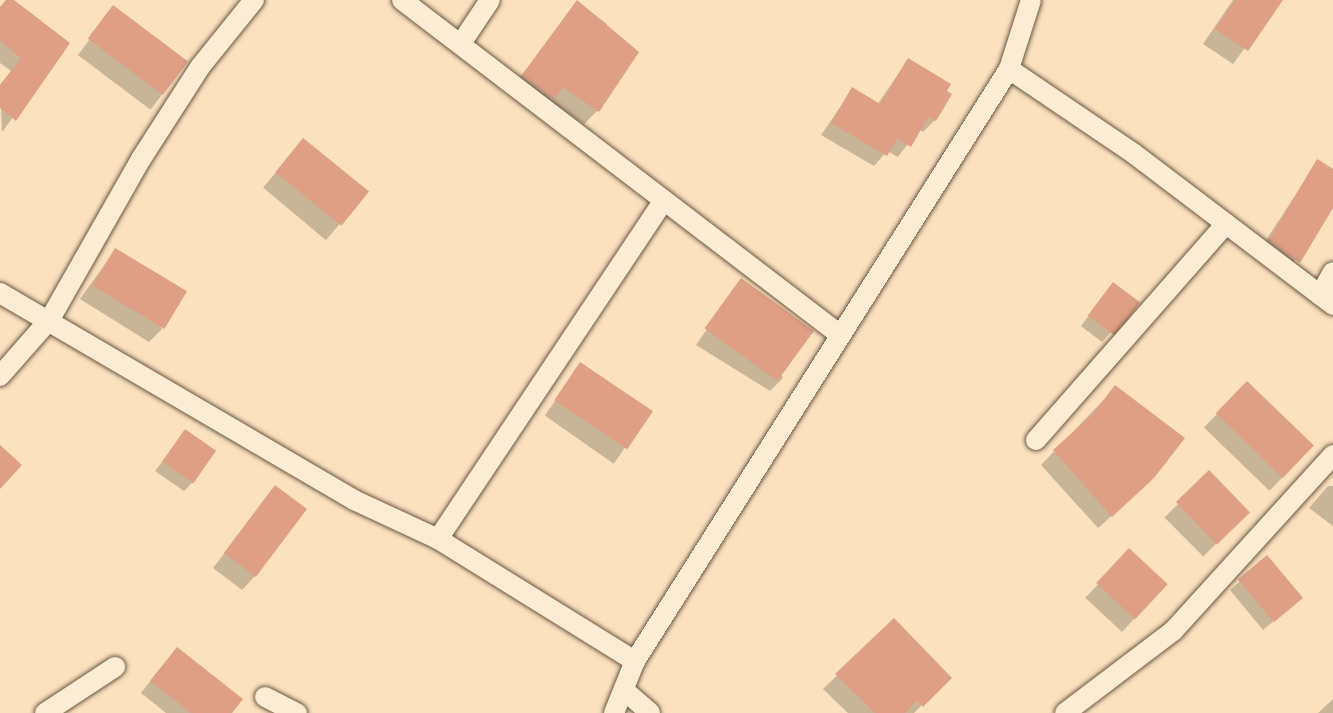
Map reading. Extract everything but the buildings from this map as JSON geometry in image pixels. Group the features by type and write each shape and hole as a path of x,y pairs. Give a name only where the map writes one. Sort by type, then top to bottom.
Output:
{"street":[{"path":"0,376 50,319 141,159 200,67 254,0"},
{"path":"402,0 462,42 839,334"},
{"path":"462,42 490,0"},
{"path":"614,713 635,661 1009,69 1031,0"},
{"path":"1009,69 1327,300 1333,272"},
{"path":"438,539 664,200"},
{"path":"1036,440 1226,224"},
{"path":"0,293 50,319 354,500 438,539 635,661"},
{"path":"1065,713 1173,631 1333,455"},
{"path":"45,713 115,667"},
{"path":"625,691 650,713"},
{"path":"265,697 297,713"}]}
